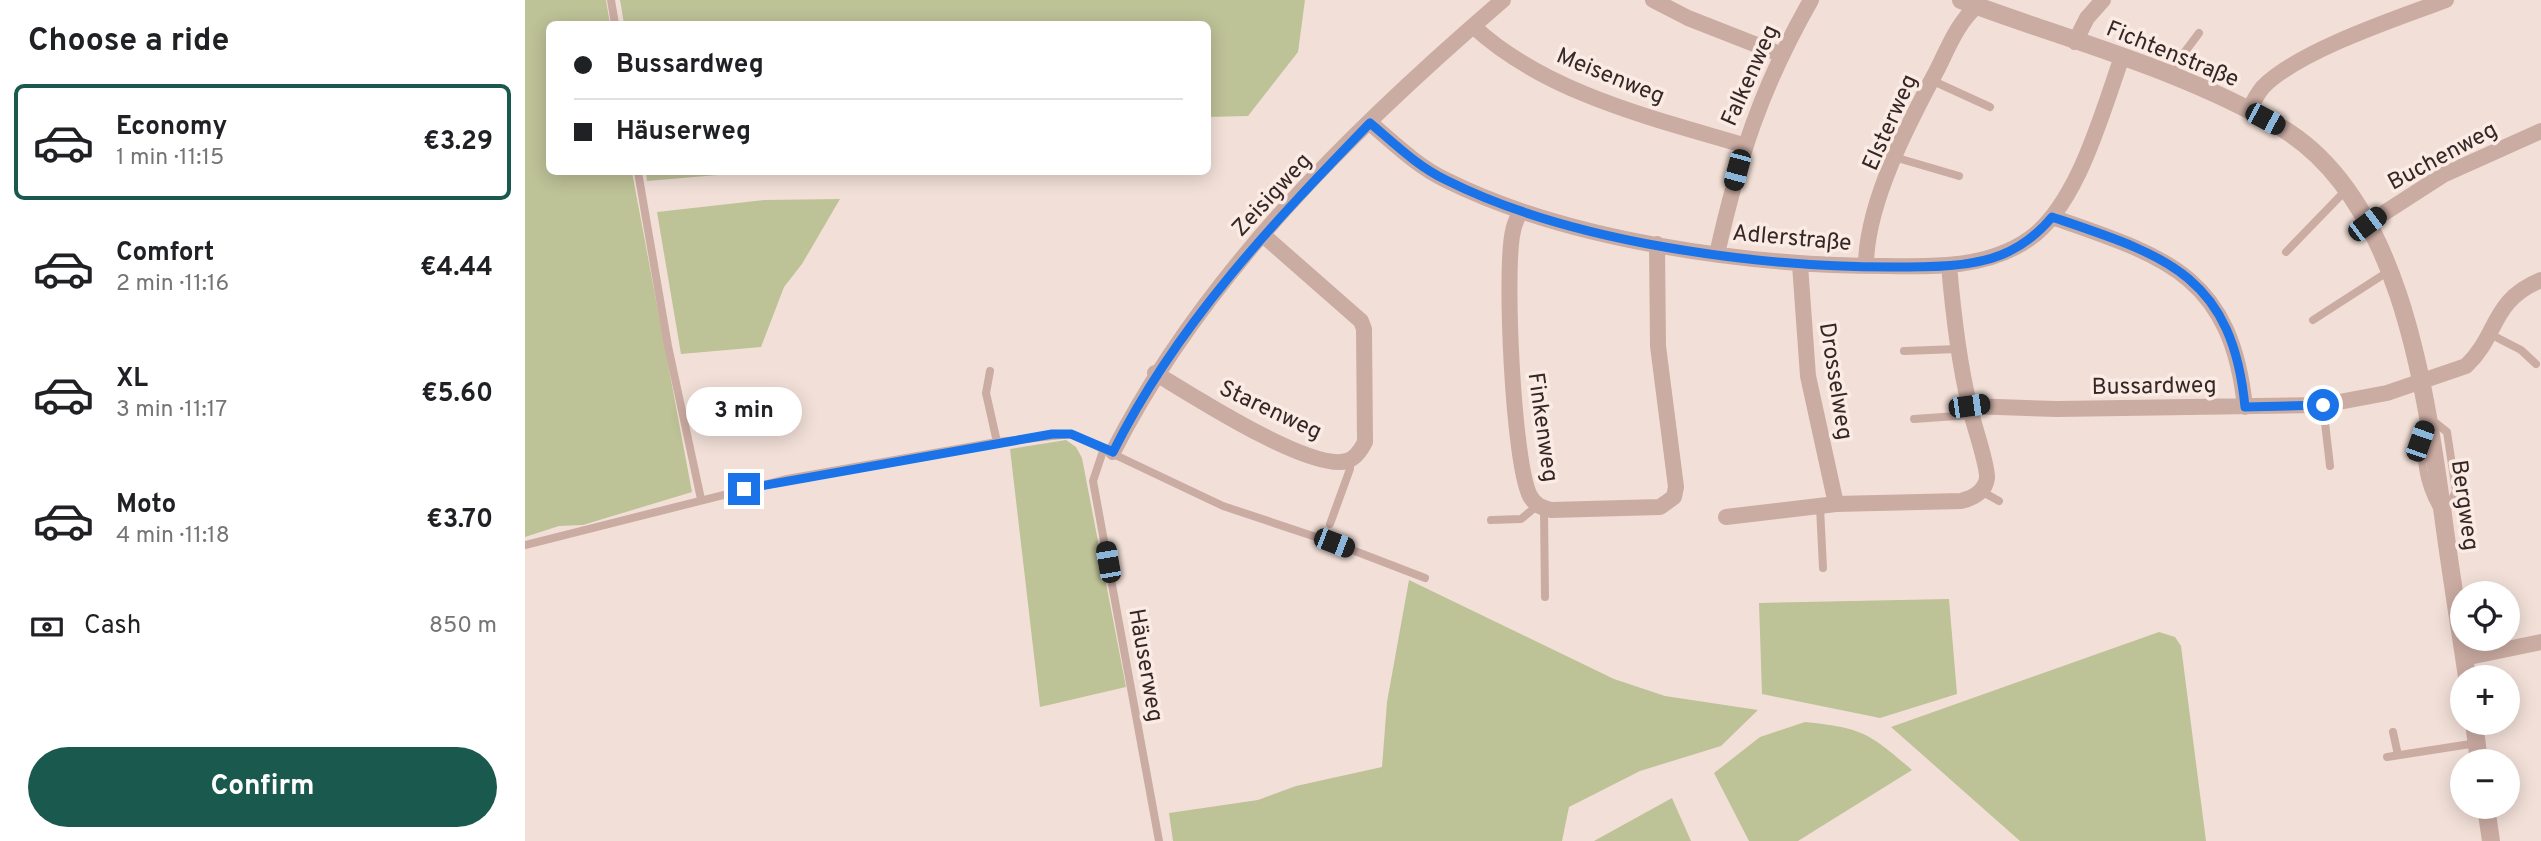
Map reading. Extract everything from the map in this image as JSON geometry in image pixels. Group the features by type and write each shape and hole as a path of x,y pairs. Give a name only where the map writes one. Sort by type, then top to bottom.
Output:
{"street":[{"name":"Zeisigweg","path":"1108,450 1155,373 1209,299 1263,234 1370,123 1503,0"},
{"path":"1653,0 1688,18 1780,54"},
{"name":"Falkenweg","path":"1717,254 1744,145 1780,54 1811,0"},
{"path":"2075,41 2087,18 2103,0"},
{"path":"2249,110 2264,86 2293,66 2347,39 2446,0"},
{"name":"Fichtenstraße","path":"1974,2 2168,75 2249,110 2308,146 2347,189 2367,224 2389,271 2421,382"},
{"name":"Elsterweg","path":"1866,267 1871,230 1894,157 1931,80 1974,2"},
{"name":"Meisenweg","path":"1473,26 1500,49 1555,79 1641,114 1744,145"},
{"name":"Adlerstraße","path":"1370,123 1430,172 1520,211 1657,244 1800,265 1949,265 2001,255 2029,239 2052,217 2085,156 2122,57"},
{"name":"Buchenweg","path":"2367,224 2443,175 2541,131"},
{"name":"Finkenweg","path":"1520,211 1513,231 1511,348 1516,423 1528,493 1541,507 1654,508 1674,496 1677,487 1658,346 1657,244"},
{"path":"2052,217 2143,252 2190,278 2205,292 2233,347 2245,407"},
{"path":"1263,234 1361,321 1364,329 1366,442 1349,460"},
{"name":"Drosselweg","path":"1800,265 1808,376 1836,504"},
{"path":"1726,517 1836,504 1961,501 1981,491 1987,477 1957,349 1949,265"},
{"name":"Bussardweg","path":"1970,410 2323,405 2363,399 2466,366 2510,298 2541,280"},
{"name":"Starenweg","path":"1155,373 1266,436 1311,456 1338,462 1349,460"},
{"name":"Bergweg","path":"2421,382 2465,665"},
{"path":"2464,658 2541,642"},
{"path":"2488,819 2491,841"}],"lane":[{"path":"611,0 614,21"},
{"path":"2168,75 2199,33"},
{"path":"1931,80 1990,107"},
{"path":"1894,157 1959,176"},
{"path":"639,175 668,346 701,499"},
{"path":"2286,252 2347,189"},
{"path":"2313,320 2389,271"},
{"path":"2488,334 2530,355 2536,364"},
{"path":"1904,351 1957,349"},
{"path":"990,371 986,393 997,442"},
{"path":"2323,405 2330,467"},
{"path":"1914,419 1970,410"},
{"path":"525,545 701,499 787,480 997,442 1071,434 1223,506 1334,543 1425,578"},
{"name":"Häuserweg","path":"1108,450 1093,481 1159,841"},
{"path":"1329,524 1350,469 1349,460"},
{"path":"1981,491 1999,501"},
{"path":"1492,520 1521,519 1541,507 1545,597"},
{"path":"1820,507 1823,568"},
{"path":"2393,732 2398,755"},
{"path":"2387,757 2450,753"}],"green space":[{"path":"525,0 606,0 610,21 546,21 546,175 633,175 692,492 583,525 559,526 525,537"},
{"path":"620,0 1305,0 1298,52 1248,116 1211,117 1211,21 624,21"},
{"path":"646,175 718,175 647,181"},
{"path":"840,199 802,264 784,287 761,347 681,354 657,212 765,200"},
{"path":"1066,440 1076,447 1082,458 1126,687 1040,707 1010,449"},
{"path":"1409,580 1614,679 1665,696 1758,710 1721,746 1640,771 1569,807 1562,841 1173,841 1169,813 1258,800 1296,786 1382,767 1387,702"},
{"path":"1949,599 1957,694 1880,718 1762,694 1759,603"},
{"path":"2159,632 2175,637 2181,646 2206,841 2020,841 1891,727"},
{"path":"1805,722 1840,727 1863,734 1885,747 1912,770 1798,841 1749,841 1714,773 1760,737"},
{"path":"1672,798 1691,841 1594,841"}],"route":[{"path":"744,489 1052,434 1071,434 1113,452 1137,402 1155,373 1209,299 1263,234 1370,123 1430,172 1520,211 1581,228 1657,244 1759,260 1800,265 1911,267 1986,260 2029,239 2052,217 2119,242 2172,266 2205,292 2224,324 2233,347 2245,407 2323,405"}]}
